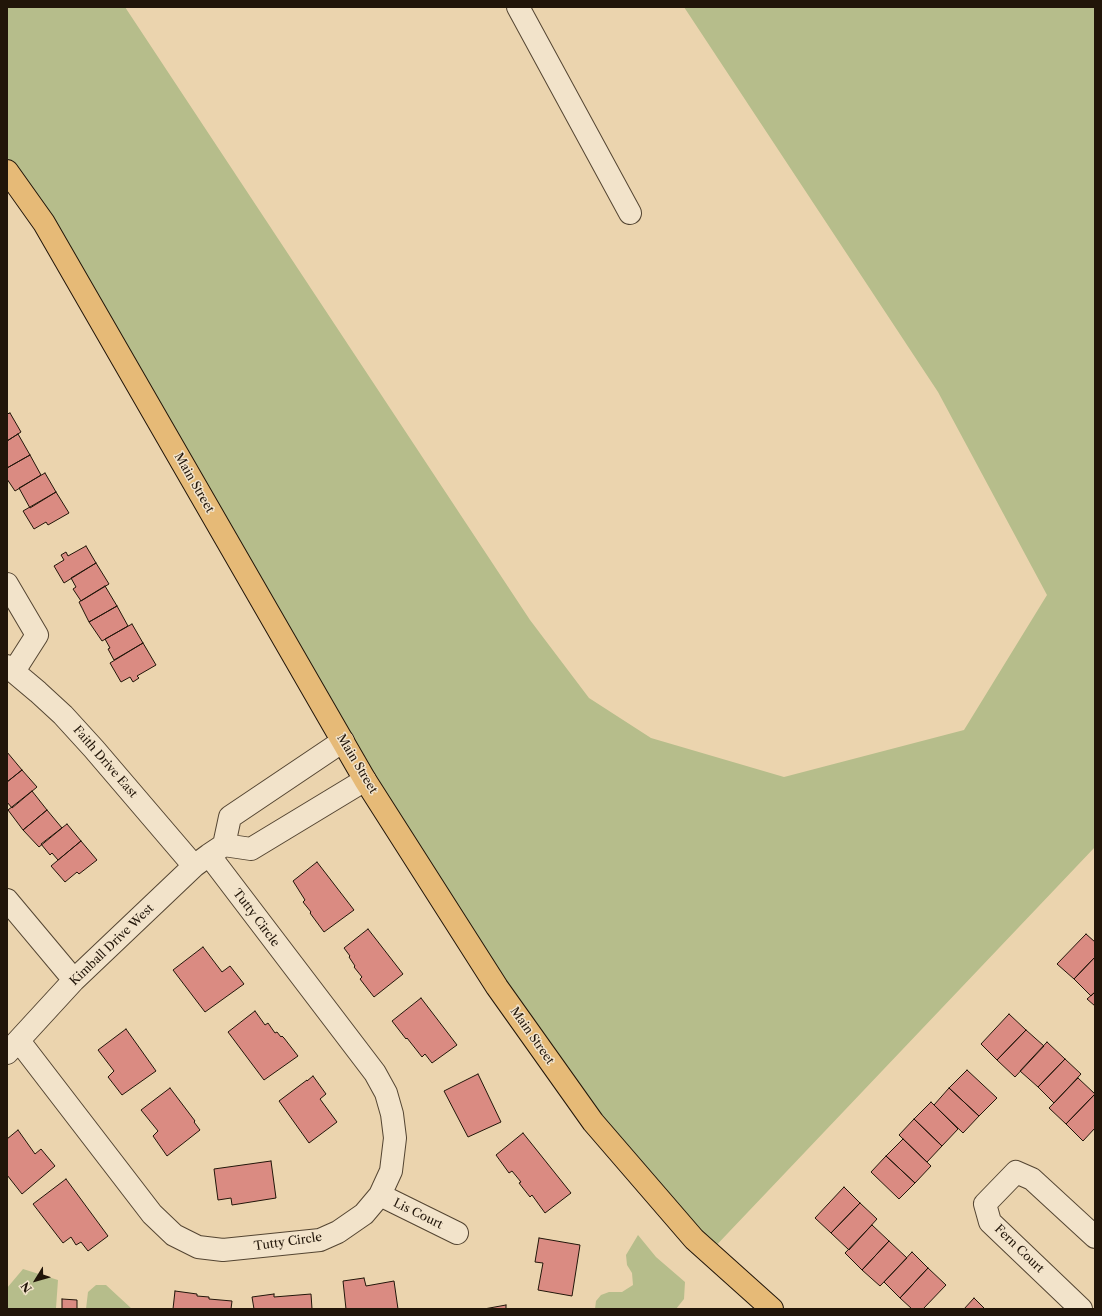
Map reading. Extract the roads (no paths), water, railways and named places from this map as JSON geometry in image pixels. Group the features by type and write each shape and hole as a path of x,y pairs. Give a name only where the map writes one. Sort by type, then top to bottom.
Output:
{"main road":[{"name":"Main Street","path":"7,171 44,223 365,780 497,986 593,1122 694,1239 772,1309"}],"street":[{"path":"518,7 630,213"},
{"path":"7,584 37,634 10,668"},
{"name":"Faith Drive East","path":"10,668 68,720 94,749 209,855"},
{"path":"209,855 230,817 343,741"},
{"path":"209,855 251,849 365,780"},
{"name":"Kimball Drive West","path":"13,1047 74,980 209,855"},
{"name":"Tutty Circle","path":"13,1047 152,1214 174,1235 198,1247 223,1250 320,1240 338,1232 364,1214 380,1195 391,1171 395,1138 392,1114 386,1093 374,1073 209,855"},
{"path":"7,900 74,980"},
{"name":"Fern Court","path":"1081,1309 990,1222 985,1204 1016,1172 1032,1178 1095,1237"},
{"name":"Lis Court","path":"380,1195 457,1233"}]}
